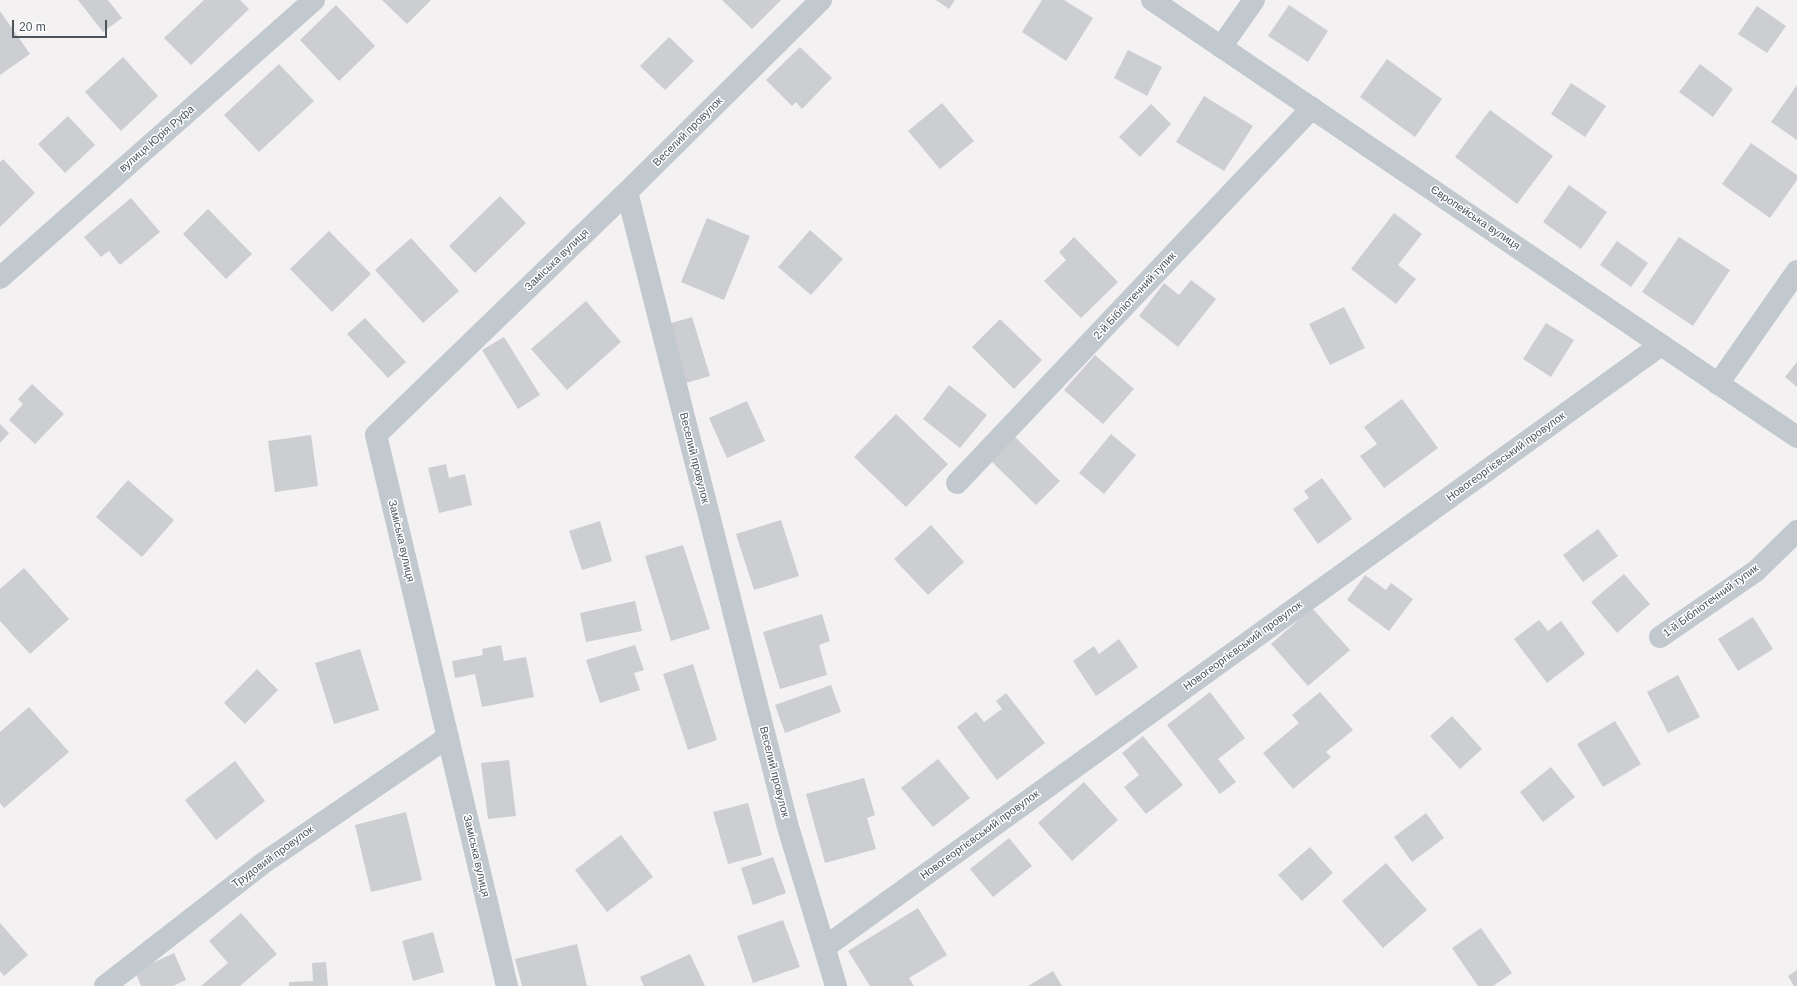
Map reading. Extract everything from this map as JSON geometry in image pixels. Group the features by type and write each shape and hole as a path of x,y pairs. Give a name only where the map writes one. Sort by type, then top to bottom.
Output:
{"street":[{"name":"вулиця Юрія Руфа","path":"0,278 314,0"},
{"name":"Веселий провулок","path":"821,0 627,192 788,827 836,986"},
{"name":"Європейська вулиця","path":"1152,0 1797,437"},
{"path":"1221,47 1254,0"},
{"name":"2-й Бібліотечний тупик","path":"957,483 1312,108"},
{"name":"Заміська вулиця","path":"507,986 376,435 627,192"},
{"path":"1718,384 1797,271"},
{"name":"Новогеоргієвський провулок","path":"825,947 1661,345"},
{"name":"1-й Бібліотечний тупик","path":"1660,637 1756,571 1797,531"},
{"name":"Трудовий провулок","path":"105,986 262,864 448,737"}],"building":[{"path":"78,0 108,0 122,18 103,32"},
{"path":"204,0 240,0 249,9 191,65 164,38"},
{"path":"382,0 431,0 407,24"},
{"path":"722,0 781,0 752,29"},
{"path":"936,0 955,0 949,9"},
{"path":"1042,0 1064,0 1093,18 1066,61 1022,32"},
{"path":"336,5 375,46 339,81 300,40"},
{"path":"1289,5 1328,31 1308,62 1268,36"},
{"path":"1757,6 1786,26 1767,53 1738,34"},
{"path":"0,11 30,54 0,75"},
{"path":"669,37 694,61 665,90 640,66"},
{"path":"800,47 832,78 802,109 796,102 792,106 766,80"},
{"path":"1128,50 1162,67 1147,96 1114,78"},
{"path":"123,57 158,96 121,131 85,92"},
{"path":"1387,59 1442,99 1415,137 1360,97"},
{"path":"279,64 314,101 259,152 224,115"},
{"path":"1700,64 1733,89 1713,117 1679,92"},
{"path":"1571,83 1606,106 1585,137 1551,114"},
{"path":"1797,85 1797,140 1771,122"},
{"path":"1204,96 1253,126 1224,171 1176,142"},
{"path":"942,103 974,141 940,169 908,131"},
{"path":"1151,104 1171,124 1140,157 1119,137"},
{"path":"1490,110 1553,156 1517,204 1455,157"},
{"path":"68,116 95,145 65,173 38,144"},
{"path":"1751,143 1797,175 1797,180 1770,218 1722,184"},
{"path":"3,159 35,193 0,227 0,162"},
{"path":"1569,185 1607,212 1581,249 1543,222"},
{"path":"500,196 526,223 475,273 449,246"},
{"path":"131,198 160,232 120,265 109,251 101,257 84,237"},
{"path":"208,209 252,254 226,279 183,234"},
{"path":"1394,213 1422,234 1398,265 1416,279 1396,304 1351,269"},
{"path":"707,218 750,236 724,300 681,282"},
{"path":"810,230 843,259 811,295 778,267"},
{"path":"329,231 371,274 332,312 290,269"},
{"path":"1074,237 1118,282 1081,318 1044,281 1066,260 1059,252"},
{"path":"1679,237 1730,270 1693,326 1642,292"},
{"path":"411,238 459,291 423,323 375,270"},
{"path":"1617,241 1648,263 1631,287 1600,265"},
{"path":"1191,280 1216,299 1178,347 1139,316 1164,283 1179,295"},
{"path":"586,301 621,342 567,390 531,349"},
{"path":"1344,307 1365,348 1330,365 1309,324"},
{"path":"692,317 710,376 686,383 668,324"},
{"path":"365,318 406,362 388,378 347,334"},
{"path":"1000,319 1042,360 1014,389 972,347"},
{"path":"1546,323 1574,340 1551,377 1523,359"},
{"path":"504,337 540,395 518,409 482,350"},
{"path":"1095,355 1134,389 1103,424 1064,390"},
{"path":"1797,362 1797,387 1785,377"},
{"path":"32,384 64,414 35,444 9,420 23,404 18,399"},
{"path":"949,385 987,415 960,448 923,419"},
{"path":"1402,399 1438,448 1384,488 1360,456 1377,444 1364,427"},
{"path":"747,401 765,441 727,458 709,418"},
{"path":"896,414 948,464 906,507 854,457"},
{"path":"0,424 9,433 0,443"},
{"path":"1111,434 1136,455 1104,494 1079,473"},
{"path":"311,435 318,486 275,492 268,441"},
{"path":"1015,437 1060,481 1036,505 991,461"},
{"path":"446,464 449,478 465,474 472,505 439,513 428,468"},
{"path":"1322,478 1352,519 1318,544 1293,509 1309,498 1304,491"},
{"path":"128,480 174,520 142,557 96,517"},
{"path":"781,520 799,576 754,590 736,534"},
{"path":"600,521 612,561 582,570 569,531"},
{"path":"931,525 964,562 928,595 894,559"},
{"path":"1598,529 1618,556 1583,582 1563,555"},
{"path":"683,545 710,629 671,641 645,556"},
{"path":"24,568 69,619 30,654 0,621 0,589"},
{"path":"1624,574 1650,604 1617,633 1591,602"},
{"path":"1365,575 1386,590 1391,583 1413,599 1389,631 1347,600"},
{"path":"635,601 642,631 586,642 580,613"},
{"path":"1312,608 1350,650 1308,686 1271,644"},
{"path":"822,614 830,641 819,645 827,675 780,689 763,632"},
{"path":"1753,617 1773,649 1738,671 1718,639"},
{"path":"1539,620 1548,631 1561,621 1585,654 1547,683 1514,639"},
{"path":"1119,639 1138,667 1096,696 1073,661 1094,646 1099,654"},
{"path":"501,645 504,661 526,657 534,697 482,707 475,674 455,678 452,661 483,655 482,649"},
{"path":"635,645 644,670 634,673 640,690 600,703 586,660"},
{"path":"360,649 379,710 334,724 315,663"},
{"path":"693,664 717,740 688,750 663,674"},
{"path":"257,669 278,690 245,724 224,703"},
{"path":"1678,675 1700,717 1668,733 1647,692"},
{"path":"831,685 841,712 785,733 775,705"},
{"path":"1210,692 1245,738 1218,759 1236,782 1220,794 1167,725"},
{"path":"1320,692 1353,730 1326,752 1331,757 1293,789 1263,753 1299,723 1292,715"},
{"path":"1006,693 1045,743 997,780 957,727 976,712 984,722 1002,709 996,701"},
{"path":"29,707 69,752 4,808 0,803 0,732"},
{"path":"1452,716 1482,749 1460,769 1430,736"},
{"path":"1615,721 1641,764 1603,787 1577,744"},
{"path":"1143,736 1183,785 1146,814 1124,787 1139,775 1122,753"},
{"path":"938,759 970,798 933,827 901,788"},
{"path":"509,760 516,816 488,819 481,763"},
{"path":"235,761 265,801 216,840 185,800"},
{"path":"1551,767 1575,797 1543,822 1520,792"},
{"path":"864,778 875,815 867,818 876,849 825,863 806,794"},
{"path":"1084,782 1118,820 1072,861 1038,823"},
{"path":"748,803 762,855 728,864 713,812"},
{"path":"406,812 422,880 371,892 355,825"},
{"path":"1426,813 1444,838 1412,862 1394,837"},
{"path":"621,835 653,877 607,912 575,870"},
{"path":"1009,838 1032,866 993,897 970,869"},
{"path":"1310,847 1333,873 1302,901 1278,875"},
{"path":"773,857 786,893 753,905 741,868"},
{"path":"1386,863 1427,910 1383,948 1342,901"},
{"path":"918,908 947,955 909,978 914,986 870,986 848,951"},
{"path":"241,913 277,954 240,986 201,986 228,963 209,941"},
{"path":"783,920 800,967 753,983 737,936"},
{"path":"0,923 28,955 4,976 0,971"},
{"path":"1481,928 1512,973 1493,986 1478,986 1452,948"},
{"path":"433,932 444,972 413,981 402,941"},
{"path":"577,944 587,986 522,986 515,959"},
{"path":"174,953 186,980 173,986 141,986 135,971"},
{"path":"690,954 705,986 644,986 640,977"},
{"path":"326,962 328,986 289,986 289,982 313,981 312,963"},
{"path":"1797,970 1797,986 1794,986 1788,976"},
{"path":"1053,971 1062,986 1028,986"}]}
